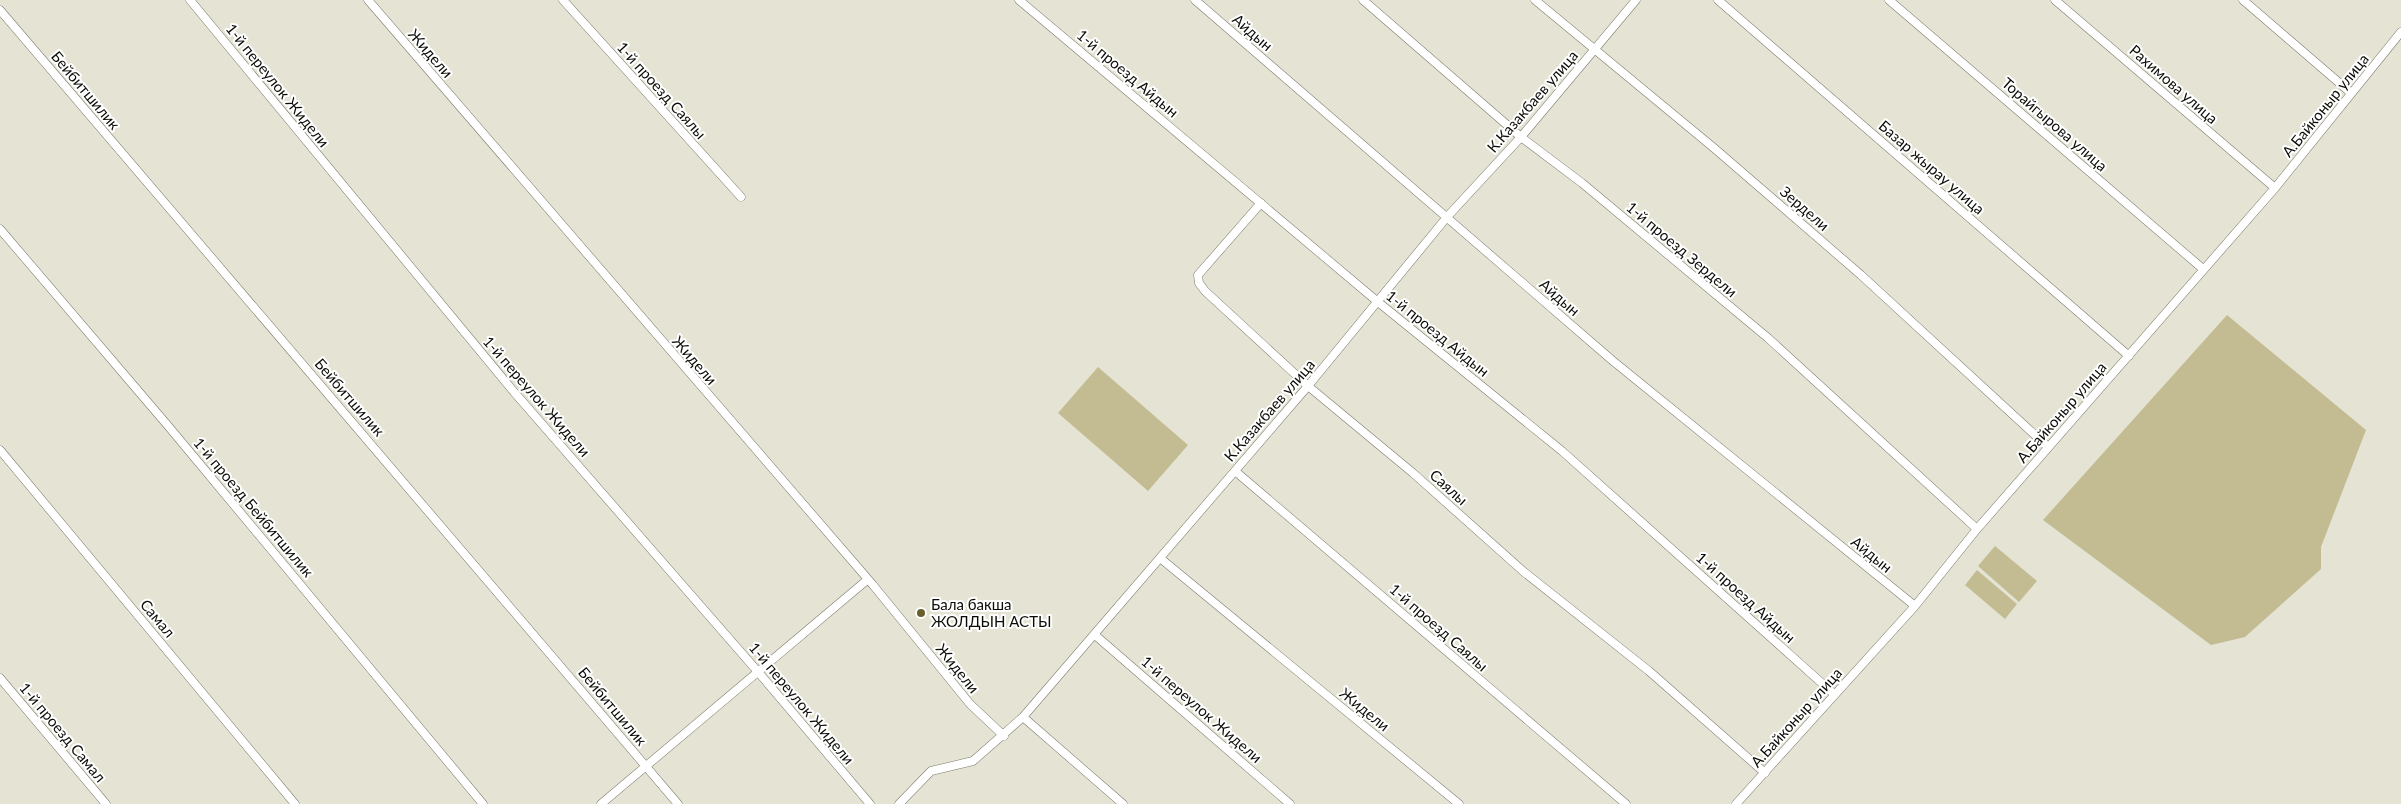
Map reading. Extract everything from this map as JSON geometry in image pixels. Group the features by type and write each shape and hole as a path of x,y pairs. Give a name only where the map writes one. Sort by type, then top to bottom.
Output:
{"street":[{"name":"1-й переулок Жидели","path":"190,0 514,392 759,672 870,804"},
{"name":"Жидели","path":"368,0 868,580 970,704 1004,736"},
{"name":"1-й проезд Саялы","path":"564,0 741,197"},
{"name":"1-й проезд Айдын","path":"1020,0 1378,302 1562,451 1834,694"},
{"name":"Айдын","path":"1195,0 1613,361 1914,606"},
{"name":"1-й проезд Зердели","path":"1363,0 1520,136 1582,183 1768,338 1977,529"},
{"name":"Зердели","path":"1535,0 1714,148 1861,275 2048,447"},
{"name":"К.Казакбаев улица","path":"899,804 931,770 973,761 1004,736 1023,717 1308,386 1447,217 1520,136 1636,0"},
{"name":"Базар жырау улица","path":"1718,0 2129,356"},
{"name":"Торайгырова улица","path":"1889,0 2203,269"},
{"name":"Рахимова улица","path":"2055,0 2275,188"},
{"path":"2243,0 2351,93"},
{"name":"Бейбитшилик","path":"0,10 678,804"},
{"name":"А.Байконыр улица","path":"1736,804 1914,606 1977,529 2275,188 2401,32"},
{"name":"Саялы","path":"1261,203 1198,275 1198,283 1308,386 1413,474 1524,572 1649,672 1764,773"},
{"name":"1-й проезд Бейбитшилик","path":"0,229 175,434 483,804"},
{"name":"Самал","path":"0,450 295,804"},
{"name":"1-й проезд Саялы","path":"1235,471 1626,804"},
{"name":"Жидели","path":"1160,558 1459,804"},
{"path":"601,804 868,580"},
{"name":"1-й переулок Жидели","path":"1095,635 1290,804"},
{"name":"1-й проезд Самал","path":"0,678 106,804"},
{"path":"1023,717 1123,804"}],"shaded area":[{"path":"2227,315 2366,430 2321,547 2321,569 2245,637 2211,645 2043,520"},
{"path":"1098,367 1188,445 1148,491 1058,413"},
{"path":"1995,546 2037,581 2019,602 1978,566"},
{"path":"1977,570 2017,604 2005,619 1965,585"}],"place":[{"name":"Бала бакша ЖОЛДЫН АСТЫ","path":"921,613"}]}
